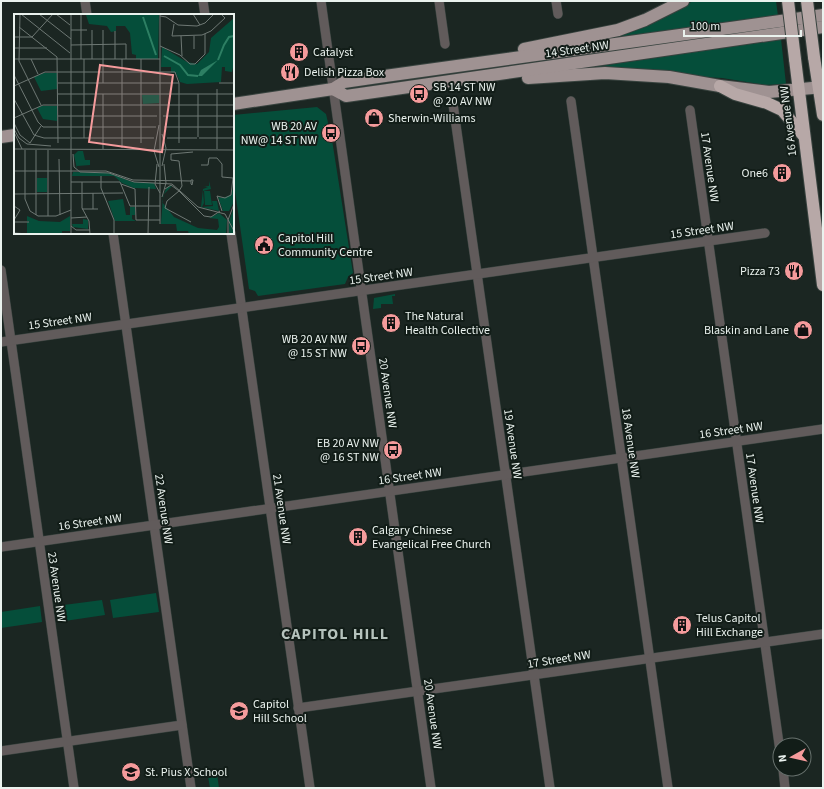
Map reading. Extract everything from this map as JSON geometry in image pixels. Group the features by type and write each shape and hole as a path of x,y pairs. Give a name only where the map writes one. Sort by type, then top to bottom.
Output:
{"highway":[{"name":"16 Avenue NW","path":"788,1 803,135 823,285"},
{"path":"807,1 814,57 821,87 823,115"},
{"path":"720,86 735,94 766,103 782,110 803,135"}],"main road":[{"path":"469,64 527,48 618,30 645,20 684,1"},
{"name":"14 Street NW","path":"234,104 333,89 344,82 823,15"},
{"name":"14 Street NW","path":"333,89 346,96 823,27"},
{"path":"470,79 505,79 605,73 669,76 720,86 769,92 821,87"},
{"path":"1,137 14,135"}],"street":[{"path":"85,1 87,14"},
{"path":"203,1 205,14"},
{"name":"20 Avenue NW","path":"321,1 431,788"},
{"path":"439,1 445,44"},
{"path":"556,1 558,14"},
{"name":"18 Avenue NW","path":"571,101 620,458 668,788"},
{"name":"19 Avenue NW","path":"453,104 550,788"},
{"name":"17 Avenue NW","path":"690,110 778,737"},
{"name":"15 Street NW","path":"1,342 765,233"},
{"name":"22 Avenue NW","path":"113,234 191,788"},
{"name":"21 Avenue NW","path":"231,234 310,788"},
{"name":"23 Avenue NW","path":"1,270 74,788"},
{"name":"16 Street NW","path":"1,547 823,429"},
{"name":"17 Street NW","path":"298,708 823,634"},
{"path":"1,751 182,725"},
{"path":"784,777 785,788"}],"green space":[{"path":"693,1 776,1 778,16 618,38 618,34 673,12"},
{"path":"781,39 786,84 765,85 722,78 593,71 593,67"},
{"path":"317,107 326,114 332,140 353,273 348,277 345,284 258,296 255,291 249,289 234,184 234,115"},
{"path":"395,294 395,296 392,296 393,304 381,304 381,308 373,309 374,298"},
{"path":"156,593 159,612 113,618 110,600"},
{"path":"102,600 105,615 58,622 56,606"},
{"path":"40,606 42,622 1,628 1,612"},
{"path":"217,774 219,788 210,788 208,776"}],"place":[{"name":"Catalyst","path":"299,52"},
{"name":"Delish Pizza Box","path":"290,72"},
{"name":"SB 14 ST NW @ 20 AV NW","path":"419,94"},
{"name":"Sherwin-Williams","path":"374,118"},
{"name":"WB 20 AV NW@ 14 ST NW","path":"331,133"},
{"name":"One6","path":"782,173"},
{"name":"Capitol Hill Community Centre","path":"264,245"},
{"name":"Pizza 73","path":"794,271"},
{"name":"The Natural Health Collective","path":"391,323"},
{"name":"Blaskin and Lane","path":"803,330"},
{"name":"WB 20 AV NW @ 15 ST NW","path":"361,346"},
{"name":"EB 20 AV NW @ 16 ST NW","path":"393,450"},
{"name":"Calgary Chinese Evangelical Free Church","path":"358,537"},
{"name":"Telus Capitol Hill Exchange","path":"682,625"},
{"name":"Capitol Hill School","path":"239,711"},
{"name":"St. Pius X School","path":"131,772"}],"district":[{"name":"CAPITOL HILL","path":"335,633"}]}
